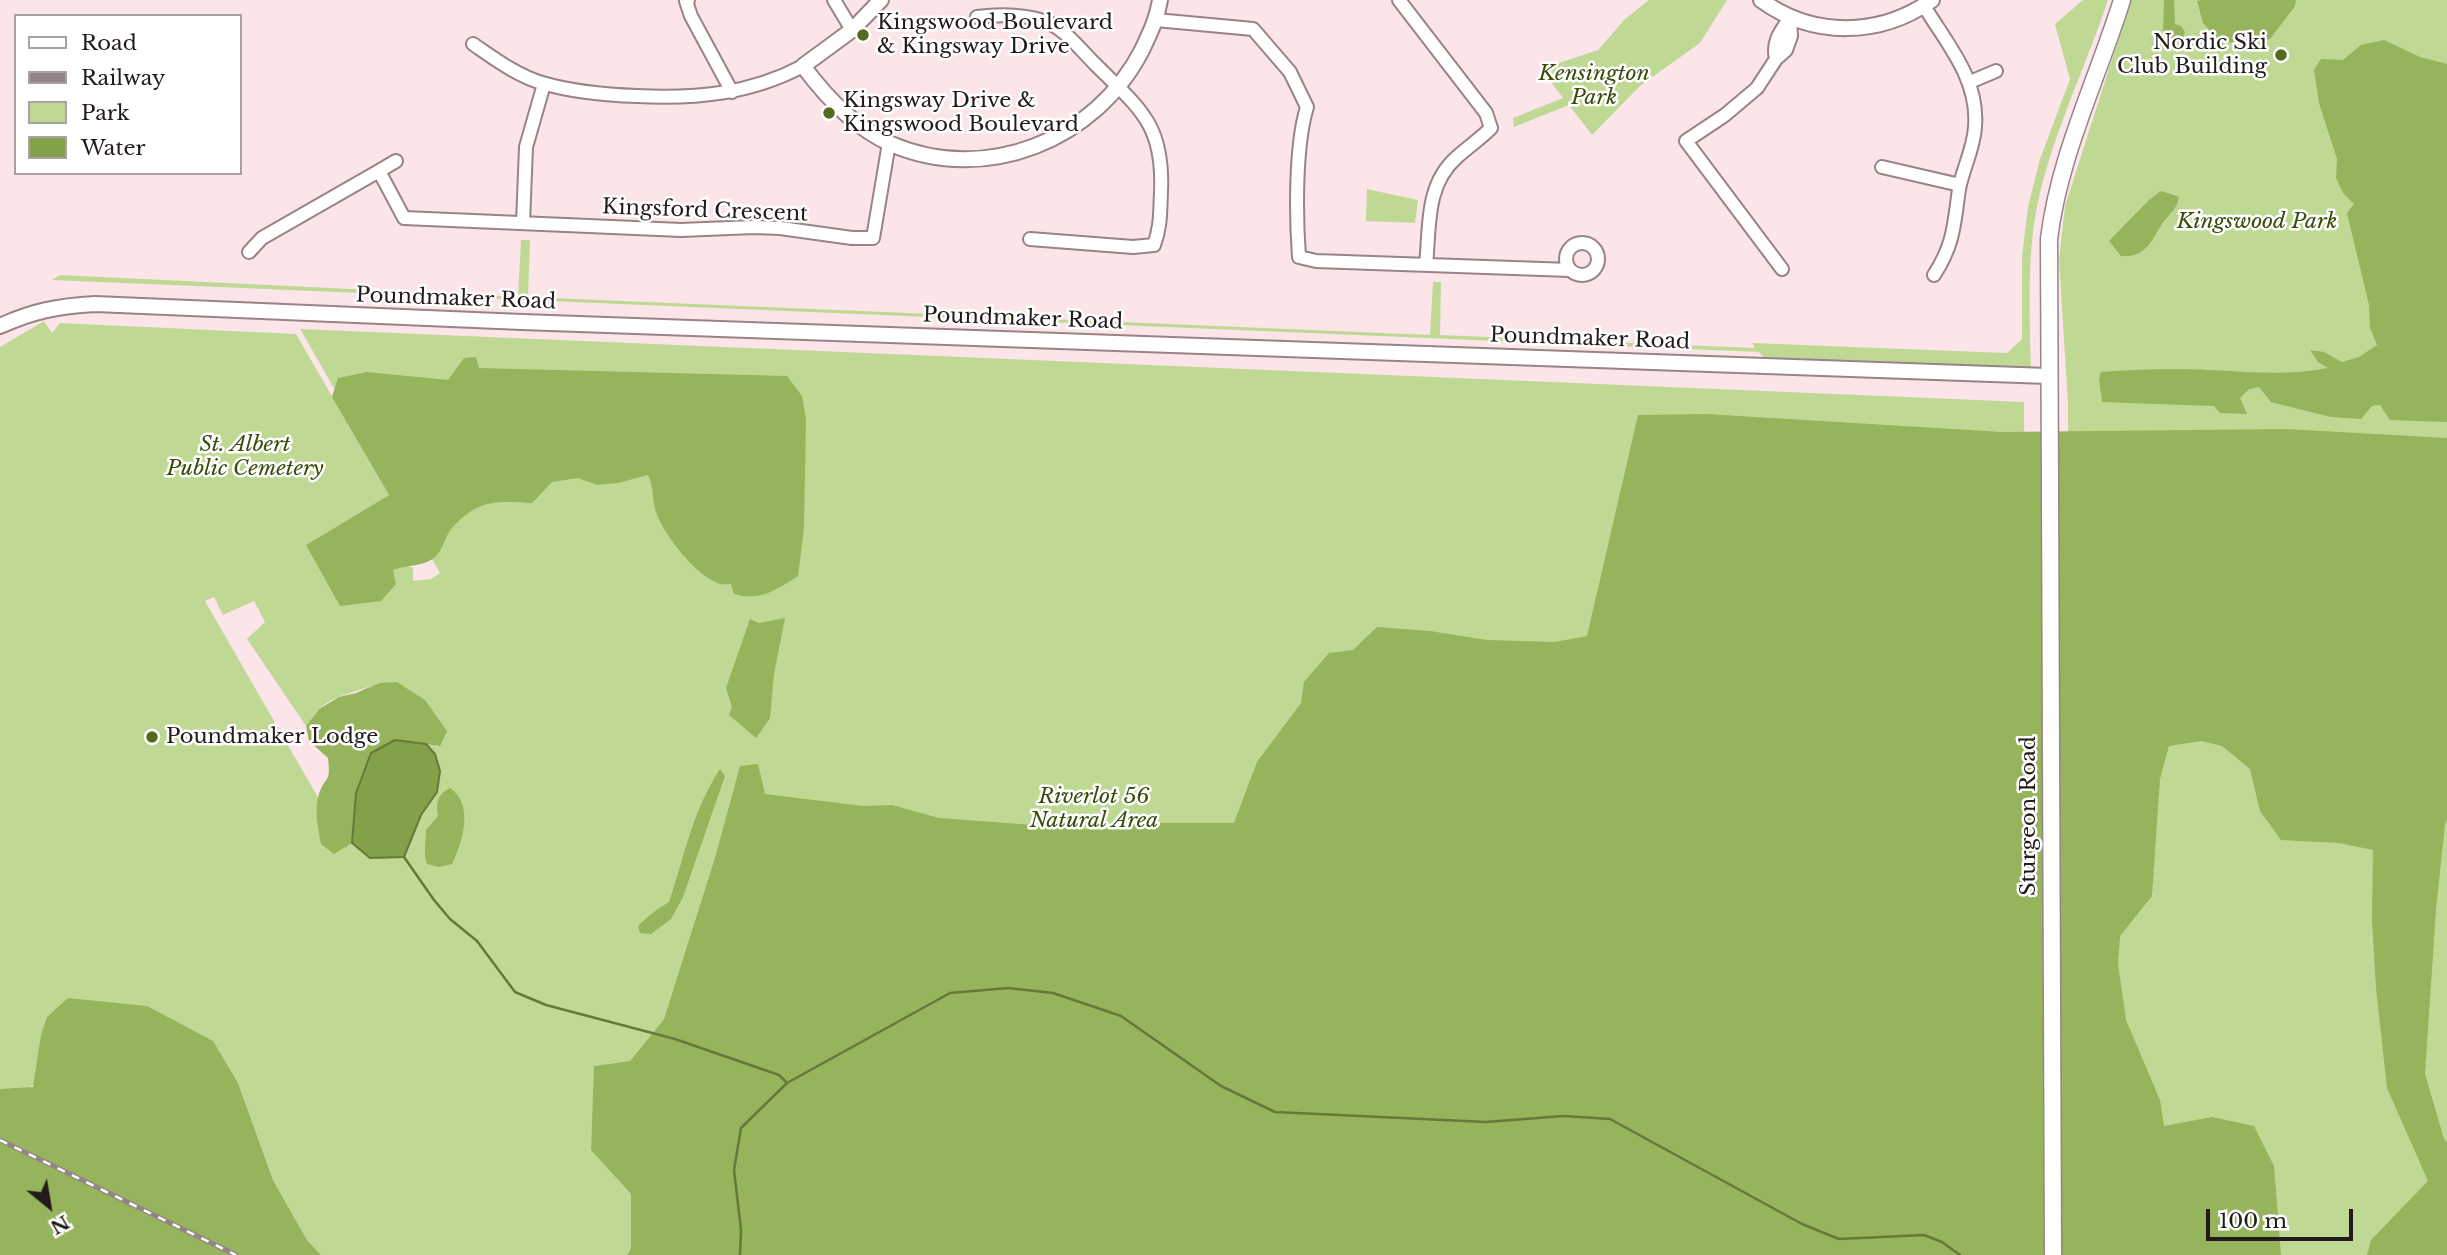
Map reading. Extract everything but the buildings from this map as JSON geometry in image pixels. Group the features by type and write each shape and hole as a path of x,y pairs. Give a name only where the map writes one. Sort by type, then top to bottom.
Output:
{"main road":[{"name":"Sturgeon Road","path":"2053,1255 2047,267 2053,207 2068,151 2122,0"}],"street":[{"path":"688,0 686,1 691,16 732,92"},
{"path":"834,0 852,30"},
{"path":"473,44 505,67 544,84 614,95 675,98 732,92 766,83 803,66 852,30 881,0"},
{"path":"803,66 822,91 840,108 860,125 889,143 921,153 954,158 987,157 1020,151 1051,140 1079,123 1119,87 1137,60 1156,20 1160,0"},
{"path":"1399,0 1486,113 1491,128 1456,157 1435,186 1430,205 1426,265"},
{"path":"1761,0 1790,18 1827,27 1864,27 1901,18 1928,3 1970,82 1975,106 1975,128 1960,185 1952,238 1947,256 1934,275"},
{"path":"977,17 997,15 1052,24 1068,36 1119,87 1149,123 1160,154 1160,230 1154,245 1133,247 1030,239"},
{"path":"1782,269 1686,141 1725,116 1757,88 1776,59 1774,48 1779,34 1790,18"},
{"path":"1156,20 1253,29 1290,72 1307,107 1301,131 1297,231 1299,257 1316,261 1570,270"},
{"path":"1970,82 1996,71"},
{"path":"523,223 526,147 544,84"},
{"name":"Kingsford Crescent","path":"379,171 404,218 681,230 767,228 873,238 889,143"},
{"path":"249,252 262,238 396,162"},
{"path":"1882,167 1960,185"},
{"name":"Poundmaker Road","path":"0,327 33,312 59,306 95,304 533,323 2048,376"}],"green space":[{"name":"Kensington Park","path":"1649,0 1727,0 1700,43 1641,85 1592,135 1569,105 1514,127 1513,118 1563,98 1541,69 1598,50 1625,19"},
{"path":"2083,0 2108,0 2062,122 2039,197 2030,262 2031,373 1767,361 1759,352 52,280 60,275 518,297 521,240 530,240 528,297 1430,335 1433,282 1441,282 1440,335 1755,348 1752,343 2007,353 2022,339 2022,256 2028,207 2040,159 2070,79 2055,24"},
{"name":"Kingswood Park","path":"2131,0 2447,0 2447,1255 2073,1255 2068,403 2059,260 2065,206"},
{"path":"1367,189 1418,200 1415,223 1366,221"},
{"name":"Riverlot 56 Natural Area","path":"44,321 52,333 60,323 296,334 389,495 306,545 393,570 406,565 413,568 413,581 431,579 440,573 300,329 2024,402 2029,1255 675,985 664,1019 630,1061 595,1066 591,1149 631,1194 631,1248 627,1255 321,1255 307,1240 273,1180 238,1083 159,1013 0,1104 0,347","holes":["214,597 223,615 254,601 265,622 247,639 306,726 326,704 340,696 379,683 440,746 426,744 435,754 440,771 437,792 421,815 404,857 370,858 352,843 346,846 205,601"]}],"shaded area":[{"path":"2164,0 2174,0 2175,24 2181,26 2185,32 2181,43 2167,39 2163,32"},
{"path":"2296,0 2295,6 2270,39 2248,43 2220,42 2203,23 2197,1"},
{"path":"2384,40 2420,57 2447,64 2447,422 2390,420 2380,405 2372,406 2361,419 2331,417 2271,402 2259,387 2249,389 2240,398 2247,414 2220,413 2214,406 2102,402 2099,379 2101,372 2168,369 2271,373 2309,371 2328,368 2318,362 2310,350 2324,352 2342,362 2359,357 2377,345 2370,328 2369,305 2347,213 2354,204 2343,193 2336,178 2337,159 2319,103 2314,70 2321,59 2343,60 2361,45"},
{"path":"2161,191 2179,197 2175,207 2148,246 2137,254 2121,256 2109,241"},
{"path":"476,357 479,368 787,376 802,396 806,419 804,528 798,576 776,590 760,595 734,594 731,584 720,584 701,573 673,543 656,512 648,475 597,485 578,478 552,482 532,503 498,502 479,507 452,528 440,551 431,560 393,570 396,584 381,601 340,606 306,545 389,495 332,397 338,378 367,372 448,380 464,358"},
{"name":"Riverlot 56 Natural Area","path":"1706,414 2002,432 2286,429 2447,438 2447,820 2436,910 2425,1074 2447,1142 2447,1255 2367,1255 2371,1240 2428,1181 2387,1088 2376,988 2372,919 2373,850 2339,843 2281,840 2260,811 2250,769 2222,746 2201,741 2169,746 2160,779 2152,896 2120,936 2118,964 2126,1020 2160,1100 2164,1126 2212,1117 2254,1126 2274,1166 2281,1255 627,1255 631,1248 631,1194 591,1150 594,1066 630,1061 664,1019 715,858 740,766 758,764 765,794 863,806 892,805 939,818 1101,830 1141,823 1234,823 1257,762 1301,703 1304,682 1329,653 1353,650 1377,627 1430,631 1487,640 1555,642 1587,636 1638,415"},
{"path":"785,618 774,674 770,718 756,738 729,715 732,707 726,688 750,619 759,623"},
{"path":"397,682 425,700 447,731 440,746 395,740 356,793 352,843 334,854 321,844 317,819 319,794 328,776 328,758 309,741 306,726 319,709 339,697 379,683"},
{"path":"720,769 725,776 683,897 671,919 651,934 640,933 638,926 669,902 702,801"},
{"path":"450,788 462,803 463,834 452,864 439,867 427,864 426,830 438,816 437,803 440,796"},
{"path":"68,998 147,1006 213,1041 238,1083 273,1180 307,1240 321,1255 0,1255 0,1089 33,1087 41,1035 47,1017"}],"water":[{"path":"395,740 426,744 435,754 440,771 437,792 421,815 404,857 370,858 352,843 356,793 371,753"}],"waterway":[{"path":"404,857 434,900 450,919 477,941 515,992 546,1005 675,1039 779,1075 787,1083"},
{"path":"740,1255 741,1230 734,1170 741,1128 787,1083 950,993 1008,988 1053,993 1121,1016 1221,1086 1275,1112 1486,1122 1563,1116 1610,1119 1802,1224 1839,1239 1924,1235 1942,1242 1960,1255"}],"railway":[{"path":"0,1140 236,1255"}],"place":[{"name":"Kingswood Boulevard & Kingsway Drive","path":"863,35"},
{"name":"Nordic Ski Club Building","path":"2281,55"},
{"name":"Kingsway Drive & Kingswood Boulevard","path":"829,113"},
{"name":"Poundmaker Lodge","path":"152,737"}],"park label":[{"name":"St. Albert Public Cemetery","path":"245,457"}]}
